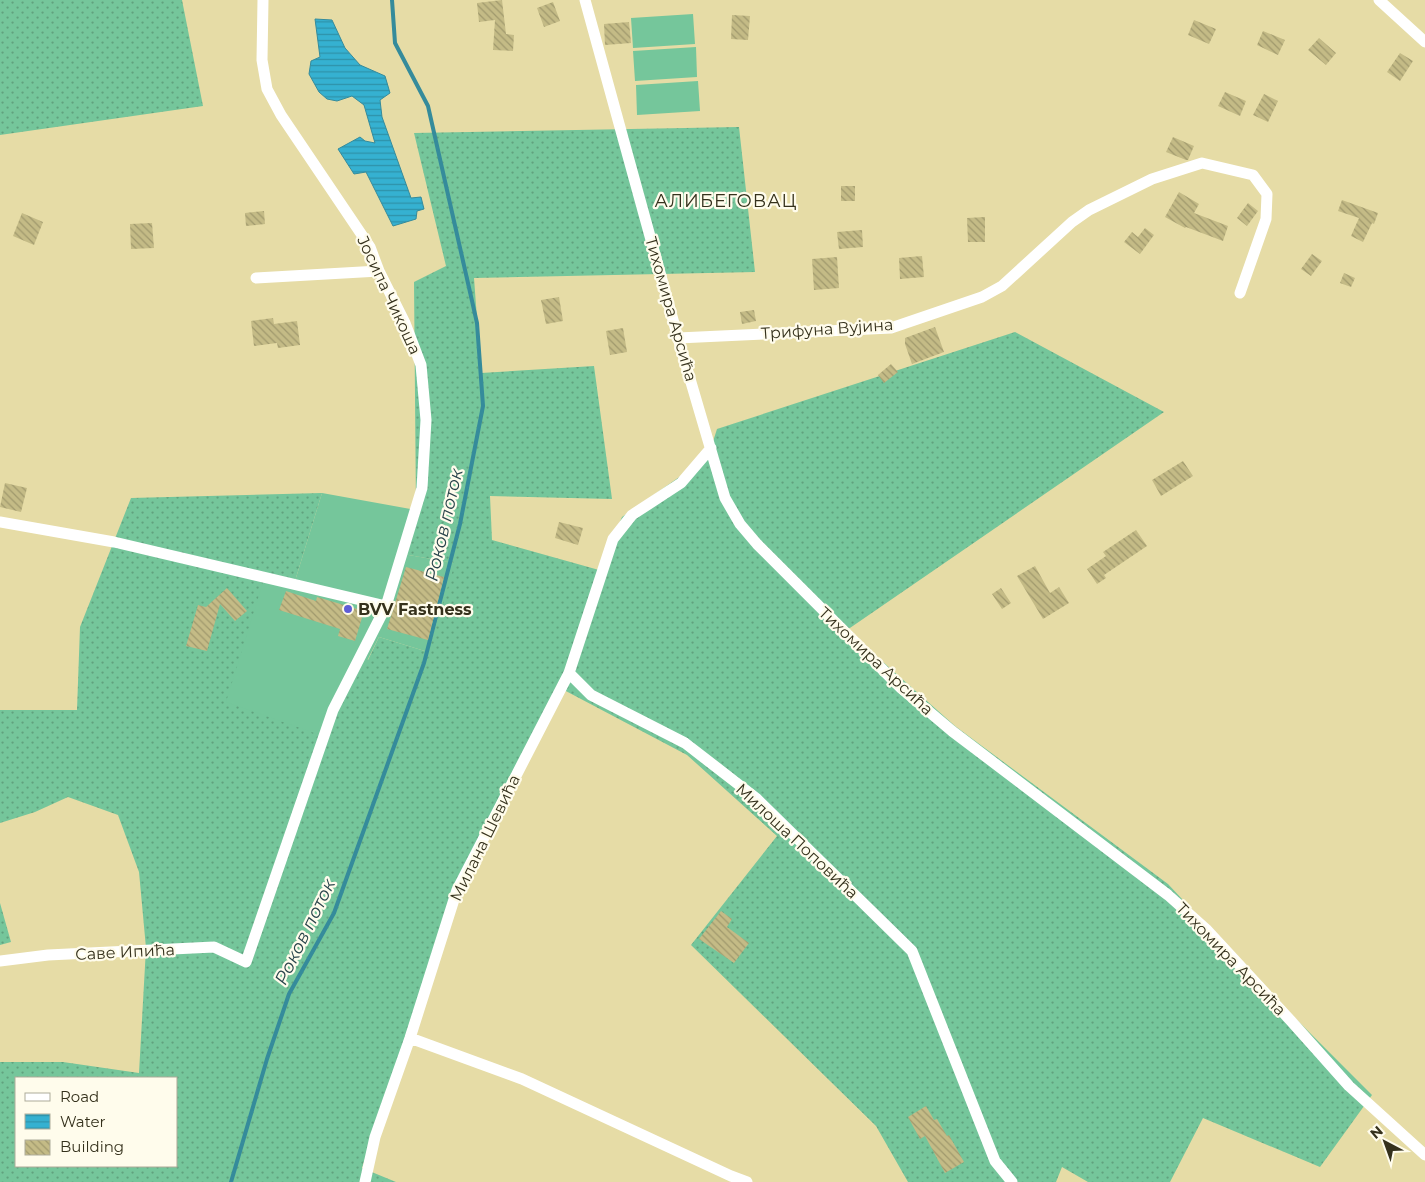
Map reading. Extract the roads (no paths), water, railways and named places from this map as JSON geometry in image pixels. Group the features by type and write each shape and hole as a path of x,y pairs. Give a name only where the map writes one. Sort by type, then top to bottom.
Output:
{"street":[{"name":"Јосипа Чикоша","path":"246,962 333,710 386,606 422,488 426,420 420,365 405,323 379,271 370,247 281,115 267,89 262,60 263,0"},
{"name":"Тихомира Арсића","path":"584,0 678,338 726,498 740,524 756,544 901,688 952,731 1168,895 1206,929 1291,1020 1349,1086 1425,1155"},
{"path":"1379,0 1425,42"},
{"name":"Трифуна Вујина","path":"678,338 892,328 982,297 1002,286 1072,222 1089,210 1152,179 1202,163 1252,175 1267,194 1266,219 1240,293"},
{"path":"256,278 379,271"},
{"path":"569,673 613,539 632,515 682,483 711,448"},
{"path":"0,522 114,542 386,606"},
{"name":"Милана Шевића","path":"365,1182 375,1137 410,1038 457,890 569,673"},
{"name":"Милоша Поповића","path":"569,673 591,695 685,743 756,798 912,951 995,1161 1012,1182"},
{"name":"Саве Ипића","path":"0,961 48,955 214,947 246,962"},
{"path":"410,1038 522,1079 747,1182"}],"water":[{"path":"315,19 332,20 345,48 360,65 385,76 390,93 380,100 382,117 411,198 421,197 424,209 417,211 416,219 393,226 366,172 354,174 338,149 360,137 365,141 375,143 364,105 352,96 337,101 327,99 319,92 309,74 311,61 320,57"}],"waterway":[{"name":"Роков поток","path":"231,1182 267,1059 289,994 334,913 424,663 460,524 483,406 477,323 428,106 395,43 392,0"}],"place":[{"name":"BVV Fastness","path":"348,609"}],"district":[{"name":"АЛИБЕГОВАЦ","path":"726,201"}]}
